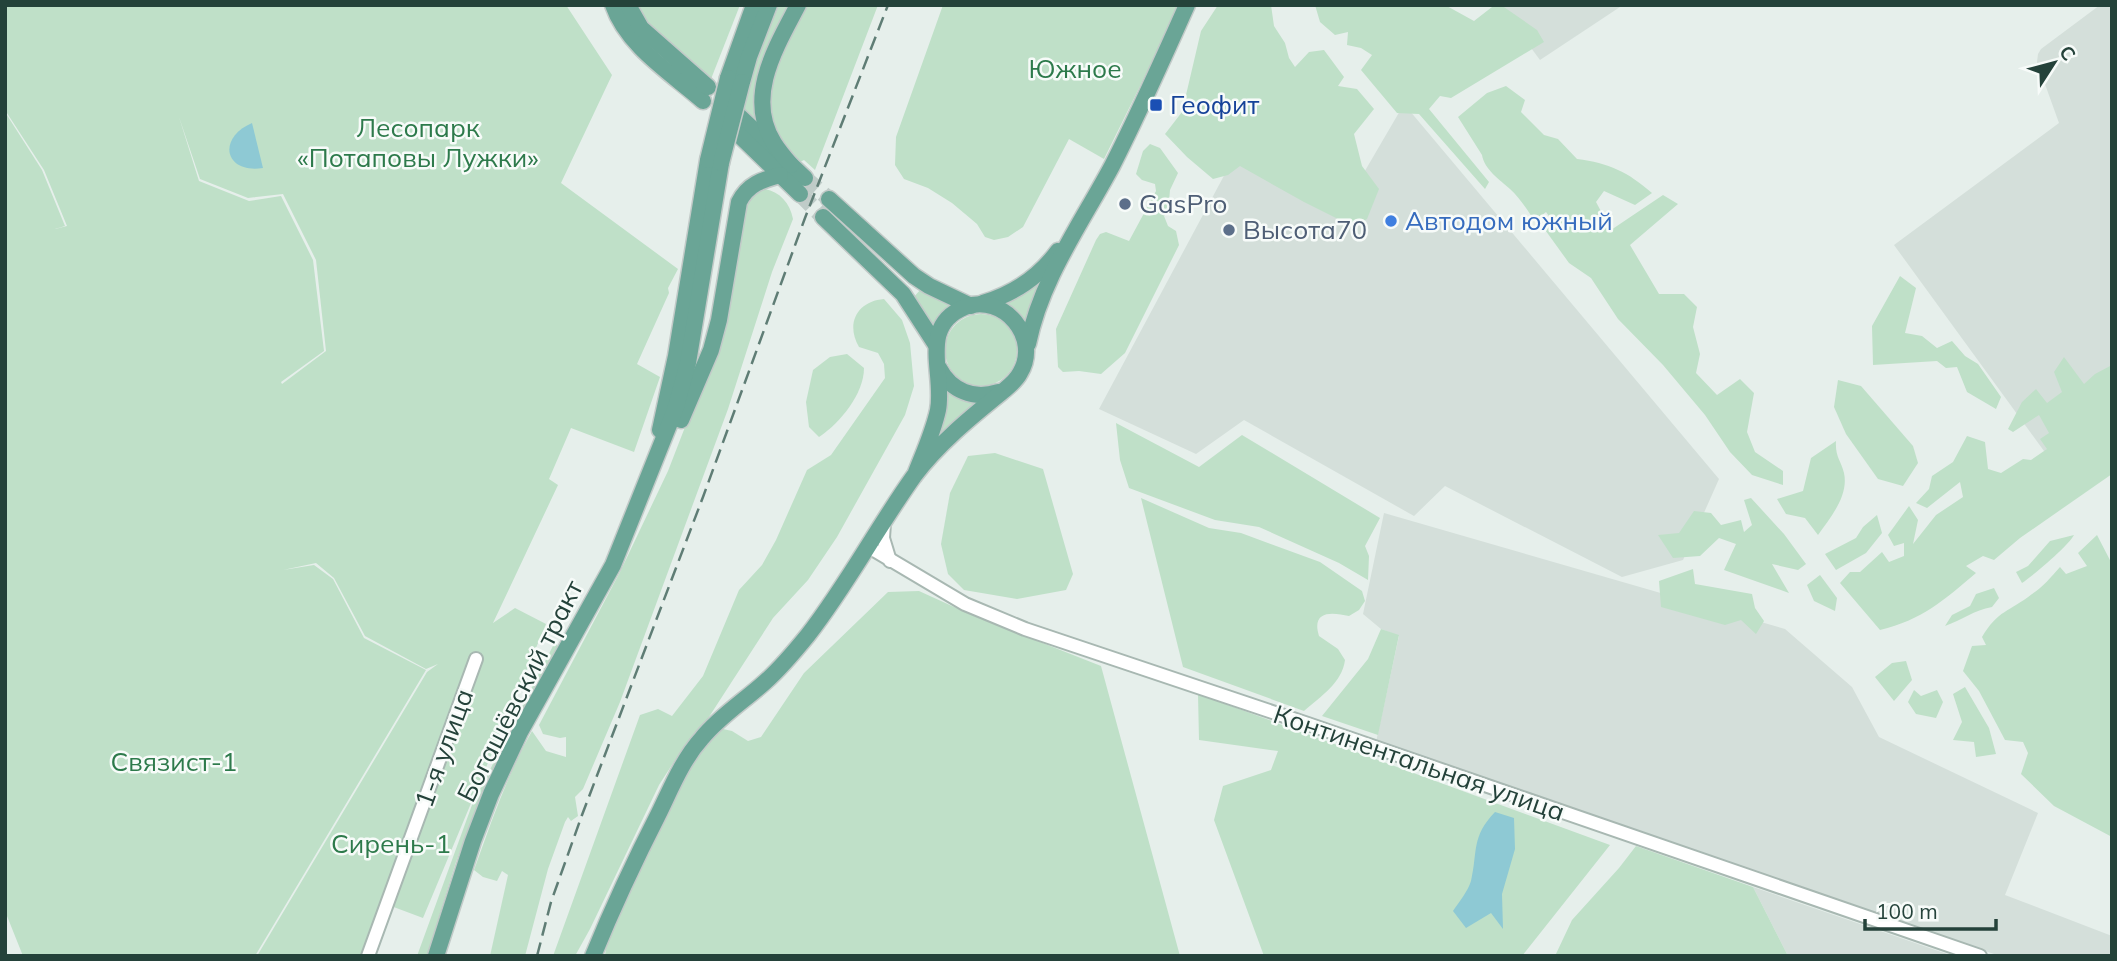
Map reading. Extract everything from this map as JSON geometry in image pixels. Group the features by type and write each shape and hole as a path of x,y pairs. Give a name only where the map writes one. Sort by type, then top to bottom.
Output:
{"main road":[{"path":"612,5 620,23 631,37 706,94 642,28 628,5"},
{"path":"737,52 747,5"},
{"name":"Богашёвский тракт","path":"436,956 491,794 520,732 612,565 657,453 662,415 714,162 735,80 737,52 754,5"},
{"name":"Богашёвский тракт","path":"735,80 749,57 769,5"},
{"path":"785,170 768,131 762,89 769,64 797,5"},
{"path":"593,956 644,842 690,754 710,729 766,681 809,634 915,475 942,445 1020,373 1038,305 1076,227 1135,119 1187,5"},
{"path":"738,115 785,170"},
{"path":"736,132 803,186"},
{"path":"657,453 678,426 710,350 724,295 737,213 744,193 758,181 785,170"},
{"path":"829,199 914,276 929,286 975,305 995,307 1009,314 1024,334 1026,350"},
{"path":"823,217 903,294 936,345 941,390 938,410 915,475"},
{"path":"936,345 944,323 956,312 1000,298 1024,284 1054,257 1076,227"},
{"path":"939,368 954,387 968,394 990,395 1004,389"}],"street":[{"path":"856,566 878,559 890,561 883,538 884,523"},
{"name":"Континентальная улица","path":"869,547 965,604 1038,633 1980,956"},
{"name":"1-я улица","path":"368,956 476,659"}],"shaded area":[{"path":"1499,5 1623,5 1540,60"},
{"path":"2100,5 2112,5 2112,434 2060,473 1894,245 2059,123 2037,62 2038,54"},
{"path":"1404,104 1719,479 1683,560 1622,577 1445,486 1414,516 1244,420 1196,454 1099,409 1234,157 1338,217"},
{"path":"1384,513 1785,629 1852,687 1879,737 2038,813 2005,895 2112,936 2112,956 2000,956 1376,742 1399,636 1381,629 1363,614"},
{"path":"1753,887 1953,956 1788,956"}],"green space":[{"path":"5,5 566,5 612,75 561,183 678,269 637,364 660,377 634,452 571,428 549,479 558,485 493,623 515,608 546,624 423,918 383,903 364,956 257,956 427,672 438,664 426,669 365,636 334,578 316,563 283,570 314,565 333,579 364,638 426,670 255,956 23,956 5,911 5,112 42,170 65,226 55,229 67,226 44,170 5,110","holes":["179,117 200,179 248,198 283,194 316,260 326,351 282,384 281,382 324,351 313,260 281,196 249,201 199,181"]},
{"path":"634,5 740,5 711,79 646,24"},
{"path":"779,5 790,5 757,79 753,97 757,123 744,109 756,61"},
{"path":"804,5 878,5 815,170 804,160 800,162 784,142 774,122 770,103 776,66"},
{"name":"Южное","path":"943,5 1180,5 1104,159 1069,139 1023,227 1008,237 994,240 985,237 977,224 952,203 928,188 904,179 895,165 896,137"},
{"path":"1218,5 1271,5 1274,26 1295,67 1309,52 1324,50 1344,77 1338,86 1357,89 1374,109 1354,134 1362,166 1379,189 1367,219 1354,227 1240,166 1228,175 1213,179 1165,134 1182,112 1201,31"},
{"path":"1315,5 1445,5 1474,21 1492,7 1501,5 1537,30 1544,42 1451,98 1440,96 1429,109 1489,182 1485,189 1419,114 1397,113 1361,70 1372,55 1361,48 1347,45 1348,32 1335,35 1320,22"},
{"path":"1506,86 1525,100 1521,112 1544,135 1558,139 1577,159 1618,170 1652,193 1635,205 1604,191 1596,202 1611,230 1663,195 1678,204 1630,245 1659,294 1684,294 1697,307 1693,327 1700,354 1696,373 1717,395 1740,379 1754,393 1747,432 1755,452 1783,471 1783,485 1752,475 1730,452 1705,415 1663,365 1618,319 1591,278 1569,263 1543,227 1551,219 1546,212 1535,221 1517,196 1486,165 1458,117 1487,93"},
{"path":"1150,144 1160,148 1178,173 1170,190 1168,213 1164,216 1168,226 1176,231 1179,245 1125,353 1101,374 1063,372 1058,367 1056,329 1096,240 1100,234 1106,232 1129,241 1156,191 1155,184 1142,180 1136,174 1143,151"},
{"path":"765,189 784,199 793,219 772,272 728,409 620,702 583,789 575,797 578,816 571,821 568,817 565,822 548,869 525,956 490,956 508,875 502,871 497,881 483,877 474,870 493,817 532,731 546,751 566,757 566,737 543,734 539,725 620,572 668,471 723,329 746,200 758,190"},
{"path":"1900,276 1916,288 1905,333 1922,336 1937,348 1952,341 1965,356 1978,364 2001,397 1996,409 1967,392 1957,367 1946,368 1937,361 1873,365 1872,326"},
{"path":"1040,283 1025,324 1005,303 1025,293"},
{"path":"921,289 952,305 942,314 933,330 913,298"},
{"path":"884,299 902,320 910,343 914,386 905,415 837,537 808,580 773,618 707,720 681,751 659,785 575,956 553,956 640,715 658,709 672,716 703,676 739,590 762,565 807,470 831,455 885,378 884,364 878,353 859,347 853,330 856,315 861,309 867,304"},
{"path":"988,314 1007,324 1015,336 1015,364 1007,376 995,384 974,386 955,376 947,364 945,343 955,324 967,316"},
{"path":"847,354 864,368 860,388 842,416 819,437 809,427 806,402 813,370 830,357"},
{"path":"2064,357 2084,384 2112,365 2112,474 2020,538 1994,560 1983,556 1966,566 1976,573 1932,608 1908,621 1880,630 1840,583 1850,572 1860,572 1882,552 1889,562 1904,556 1904,543 1894,546 1888,535 1909,506 1918,520 1913,544 1936,515 1963,497 1960,482 1927,508 1916,503 1929,489 1932,476 1953,462 1967,436 1985,442 1988,469 2001,473 2023,459 2031,460 2047,449 2040,439 2049,433 2039,415 2013,432 2008,429 2022,402 2036,389 2047,403 2062,392 2054,372"},
{"path":"1838,380 1861,386 1913,446 1918,463 1903,486 1878,479 1846,434 1834,407"},
{"path":"943,387 962,399 976,403 931,444"},
{"path":"1116,423 1199,467 1242,435 1380,518 1365,546 1369,556 1368,580 1339,563 1259,527 1215,520 1129,488 1120,460"},
{"path":"1836,441 1837,455 1844,473 1844,490 1833,514 1818,535 1805,518 1786,514 1777,499 1803,491 1811,458"},
{"path":"995,453 1043,469 1073,574 1066,590 1017,599 964,590 948,574 941,544 950,493 968,456"},
{"path":"1141,498 1209,528 1241,533 1320,562 1362,591 1365,601 1359,610 1349,616 1325,615 1318,621 1319,636 1338,649 1345,660 1340,676 1304,711 1183,667"},
{"path":"1751,498 1784,534 1806,564 1798,570 1772,564 1789,593 1724,570 1736,544 1719,538 1700,556 1673,558 1658,535 1679,533 1694,511 1711,513 1721,525 1741,520 1744,532 1752,525 1744,500"},
{"path":"1877,515 1882,533 1866,553 1836,570 1825,554 1856,538 1863,527"},
{"path":"2074,535 2022,583 2016,572 2028,566 2050,541"},
{"path":"2097,535 2112,564 2112,837 2054,806 2021,774 2028,753 2023,742 2005,740 1979,691 1963,671 1972,646 1986,645 1982,637 1999,616 2040,588 2060,567 2066,574 2087,566 2078,553"},
{"path":"1693,569 1695,584 1752,594 1755,608 1764,621 1756,634 1741,620 1725,625 1661,607 1659,581"},
{"path":"1820,575 1837,598 1835,611 1814,601 1807,585"},
{"path":"1994,588 1999,598 1992,607 1945,626 1952,615 1970,606 1976,594"},
{"path":"919,591 974,616 1101,666 1180,956 605,956 615,917 660,822 687,772 710,742 723,729 748,741 761,737 804,673 888,592"},
{"path":"1381,629 1399,635 1378,735 1322,716 1368,659"},
{"path":"554,644 557,644 558,649 473,817 427,956 417,956 472,805"},
{"path":"1906,661 1912,680 1894,701 1875,677 1892,663"},
{"path":"1965,687 1989,728 1996,754 1976,757 1974,742 1953,740 1962,722 1953,694"},
{"path":"1914,690 1921,696 1937,690 1943,702 1936,718 1916,714 1908,702"},
{"path":"1198,694 1610,845 1522,956 1264,956 1214,820 1223,786 1271,770 1278,751 1199,740"},
{"path":"1636,846 1753,887 1788,956 1555,956 1572,920"}],"water":[{"path":"252,123 263,168 240,166 230,153 233,137"},
{"path":"1495,812 1514,818 1515,849 1502,894 1503,929 1491,913 1466,928 1453,911 1471,881 1482,829"}],"tunnel":[{"path":"805,178 829,199"},
{"path":"800,194 823,217"}],"railway":[{"path":"537,956 551,902 582,815 805,218 888,5"}],"place":[{"name":"Геофит","path":"1156,105"},
{"name":"GasPro","path":"1125,204"},
{"name":"Автодом южный","path":"1391,221"},
{"name":"Высота70","path":"1229,230"}],"park label":[{"name":"Лесопарк «Потаповы Лужки»","path":"418,143"},
{"name":"Связист-1","path":"174,762"},
{"name":"Сирень-1","path":"391,844"}]}
